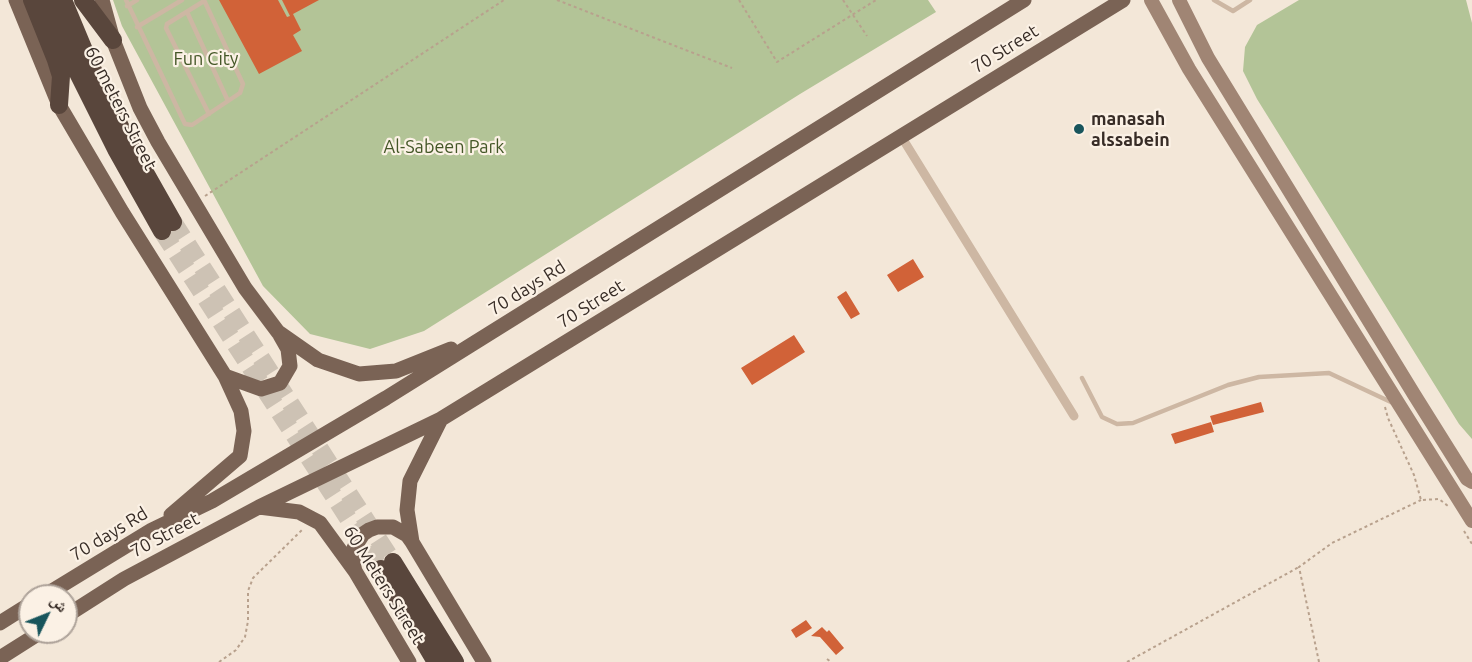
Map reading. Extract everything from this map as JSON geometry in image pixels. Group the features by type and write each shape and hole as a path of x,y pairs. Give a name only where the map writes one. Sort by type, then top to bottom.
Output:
{"highway":[{"path":"32,0 61,76 59,105"},
{"name":"60 meters Street","path":"47,0 78,73 111,139 168,227 88,60 63,0"},
{"path":"83,0 112,40"},
{"name":"60 meters Street","path":"436,662 387,566 455,662"}],"main road":[{"path":"16,0 59,105 122,212 225,376 241,411 244,431 240,456 152,530"},
{"path":"102,0 112,40 140,108 193,203 245,288 288,349 290,366 280,383 261,389 225,376"},
{"name":"70 days Rd","path":"64,584 152,530 212,501 488,335 1024,0"},
{"name":"70 Street","path":"78,608 124,579 259,507 441,420 1123,0"},
{"path":"278,332 318,360 359,374 396,371 488,335"},
{"path":"412,542 406,510 407,490 413,472 441,420"},
{"path":"259,507 299,512 314,518"},
{"name":"60 Meters Street","path":"314,518 326,529 355,571 409,662"},
{"path":"355,571 354,548 363,534 377,527 393,527 407,535 484,662"},
{"path":"0,622 18,611"},
{"path":"0,658 22,644"}],"street":[{"path":"1151,0 1189,69 1450,487 1467,524"},
{"path":"1179,0 1208,58 1414,396 1469,480 1450,487"},
{"path":"901,136 1074,416"},
{"path":"1398,405 1414,396"}],"lane":[{"path":"137,0 126,3 186,124 192,125 209,114 240,93 243,84 204,1 167,24 166,28 209,114"},
{"path":"137,27 182,0"},
{"path":"1214,0 1233,11 1250,0"},
{"path":"187,12 228,101"},
{"path":"1082,378 1101,417 1117,424 1133,423 1228,385 1259,377 1329,373 1398,405"}],"path":[{"path":"193,203 504,0"},
{"path":"557,0 732,68"},
{"path":"739,0 777,62 876,0"},
{"path":"843,0 867,36"},
{"path":"1384,400 1388,418 1414,476 1421,500"},
{"path":"1126,662 1299,567 1332,543 1421,500 1439,499 1451,510"},
{"path":"219,662 236,650 245,637 248,621 248,591 253,578 314,518"},
{"path":"1467,524 1472,544"},
{"path":"1299,567 1319,662"},
{"path":"827,659 831,662"}],"green space":[{"name":"Al-Sabeen Park","path":"113,0 928,0 936,12 800,94 424,331 370,349 310,334 263,286 122,26"},
{"path":"1299,0 1466,0 1472,23 1472,439 1459,424 1257,99 1243,71 1245,47 1257,25"}],"building":[{"path":"219,0 278,0 287,17 290,16 282,0 319,0 293,14 301,30 293,35 302,51 259,74"},
{"path":"913,259 924,277 898,292 887,275"},
{"path":"846,291 860,314 851,319 837,297"},
{"path":"794,335 805,352 752,385 741,368"},
{"path":"1261,402 1264,412 1213,425 1210,416"},
{"path":"1211,422 1214,432 1175,444 1171,434"},
{"path":"806,620 812,628 796,638 791,630"},
{"path":"822,627 827,632 829,630 844,648 836,655 820,637 811,636"}],"tunnel":[{"path":"173,222 393,562"},
{"path":"162,231 381,569"}],"place":[{"name":"manasah alssabein","path":"1079,129"}],"park label":[{"name":"Fun City","path":"206,59"}]}
